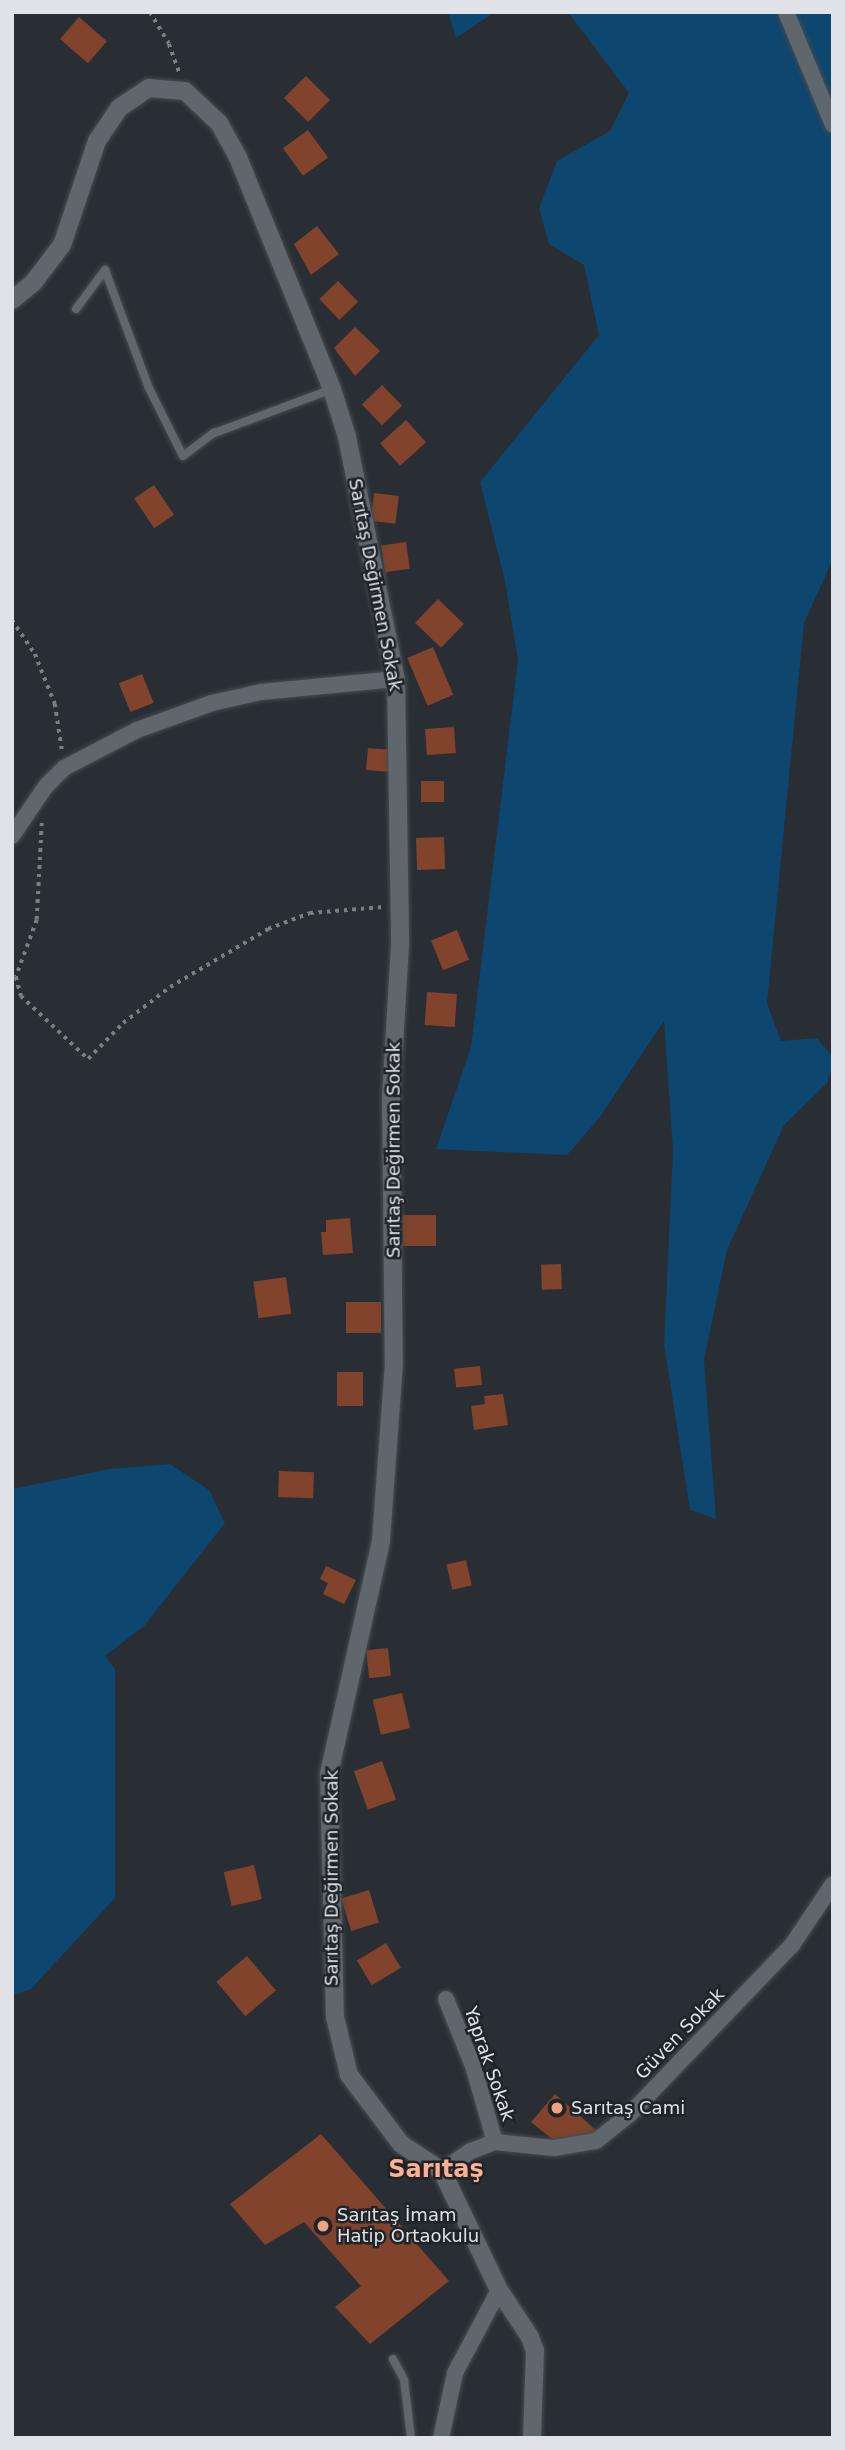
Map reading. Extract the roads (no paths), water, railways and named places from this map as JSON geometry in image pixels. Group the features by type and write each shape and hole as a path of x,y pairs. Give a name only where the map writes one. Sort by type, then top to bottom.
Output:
{"street":[{"path":"786,12 833,125"},
{"name":"Sarıtaş Değirmen Sokak","path":"12,300 33,284 62,245 97,141 119,108 149,88 185,91 219,123 237,155 332,389 396,679 399,907 391,1097 394,1363 378,1560 329,1774 334,1868 329,1912 335,2017 349,2075 401,2144 442,2171"},
{"path":"12,836 46,786 64,768 137,730 212,703 261,692 396,679"},
{"name":"Güven Sokak","path":"495,2142 554,2148 596,2141 630,2114 792,1945 833,1884"},
{"name":"Yaprak Sokak","path":"446,1999 473,2066 495,2142"},
{"path":"495,2142 471,2151 442,2171 499,2290 535,2351 532,2438"},
{"path":"441,2438 455,2373 499,2290"}],"lane":[{"path":"76,309 105,270 149,388 183,456 214,433 332,389"},
{"path":"393,2359 404,2380 411,2438"}],"place":[{"name":"Sarıtaş Cami","path":"557,2108"},
{"name":"Sarıtaş İmam Hatip Ortaokulu","path":"323,2226"}],"district":[{"name":"Sarıtaş","path":"436,2170"}]}
